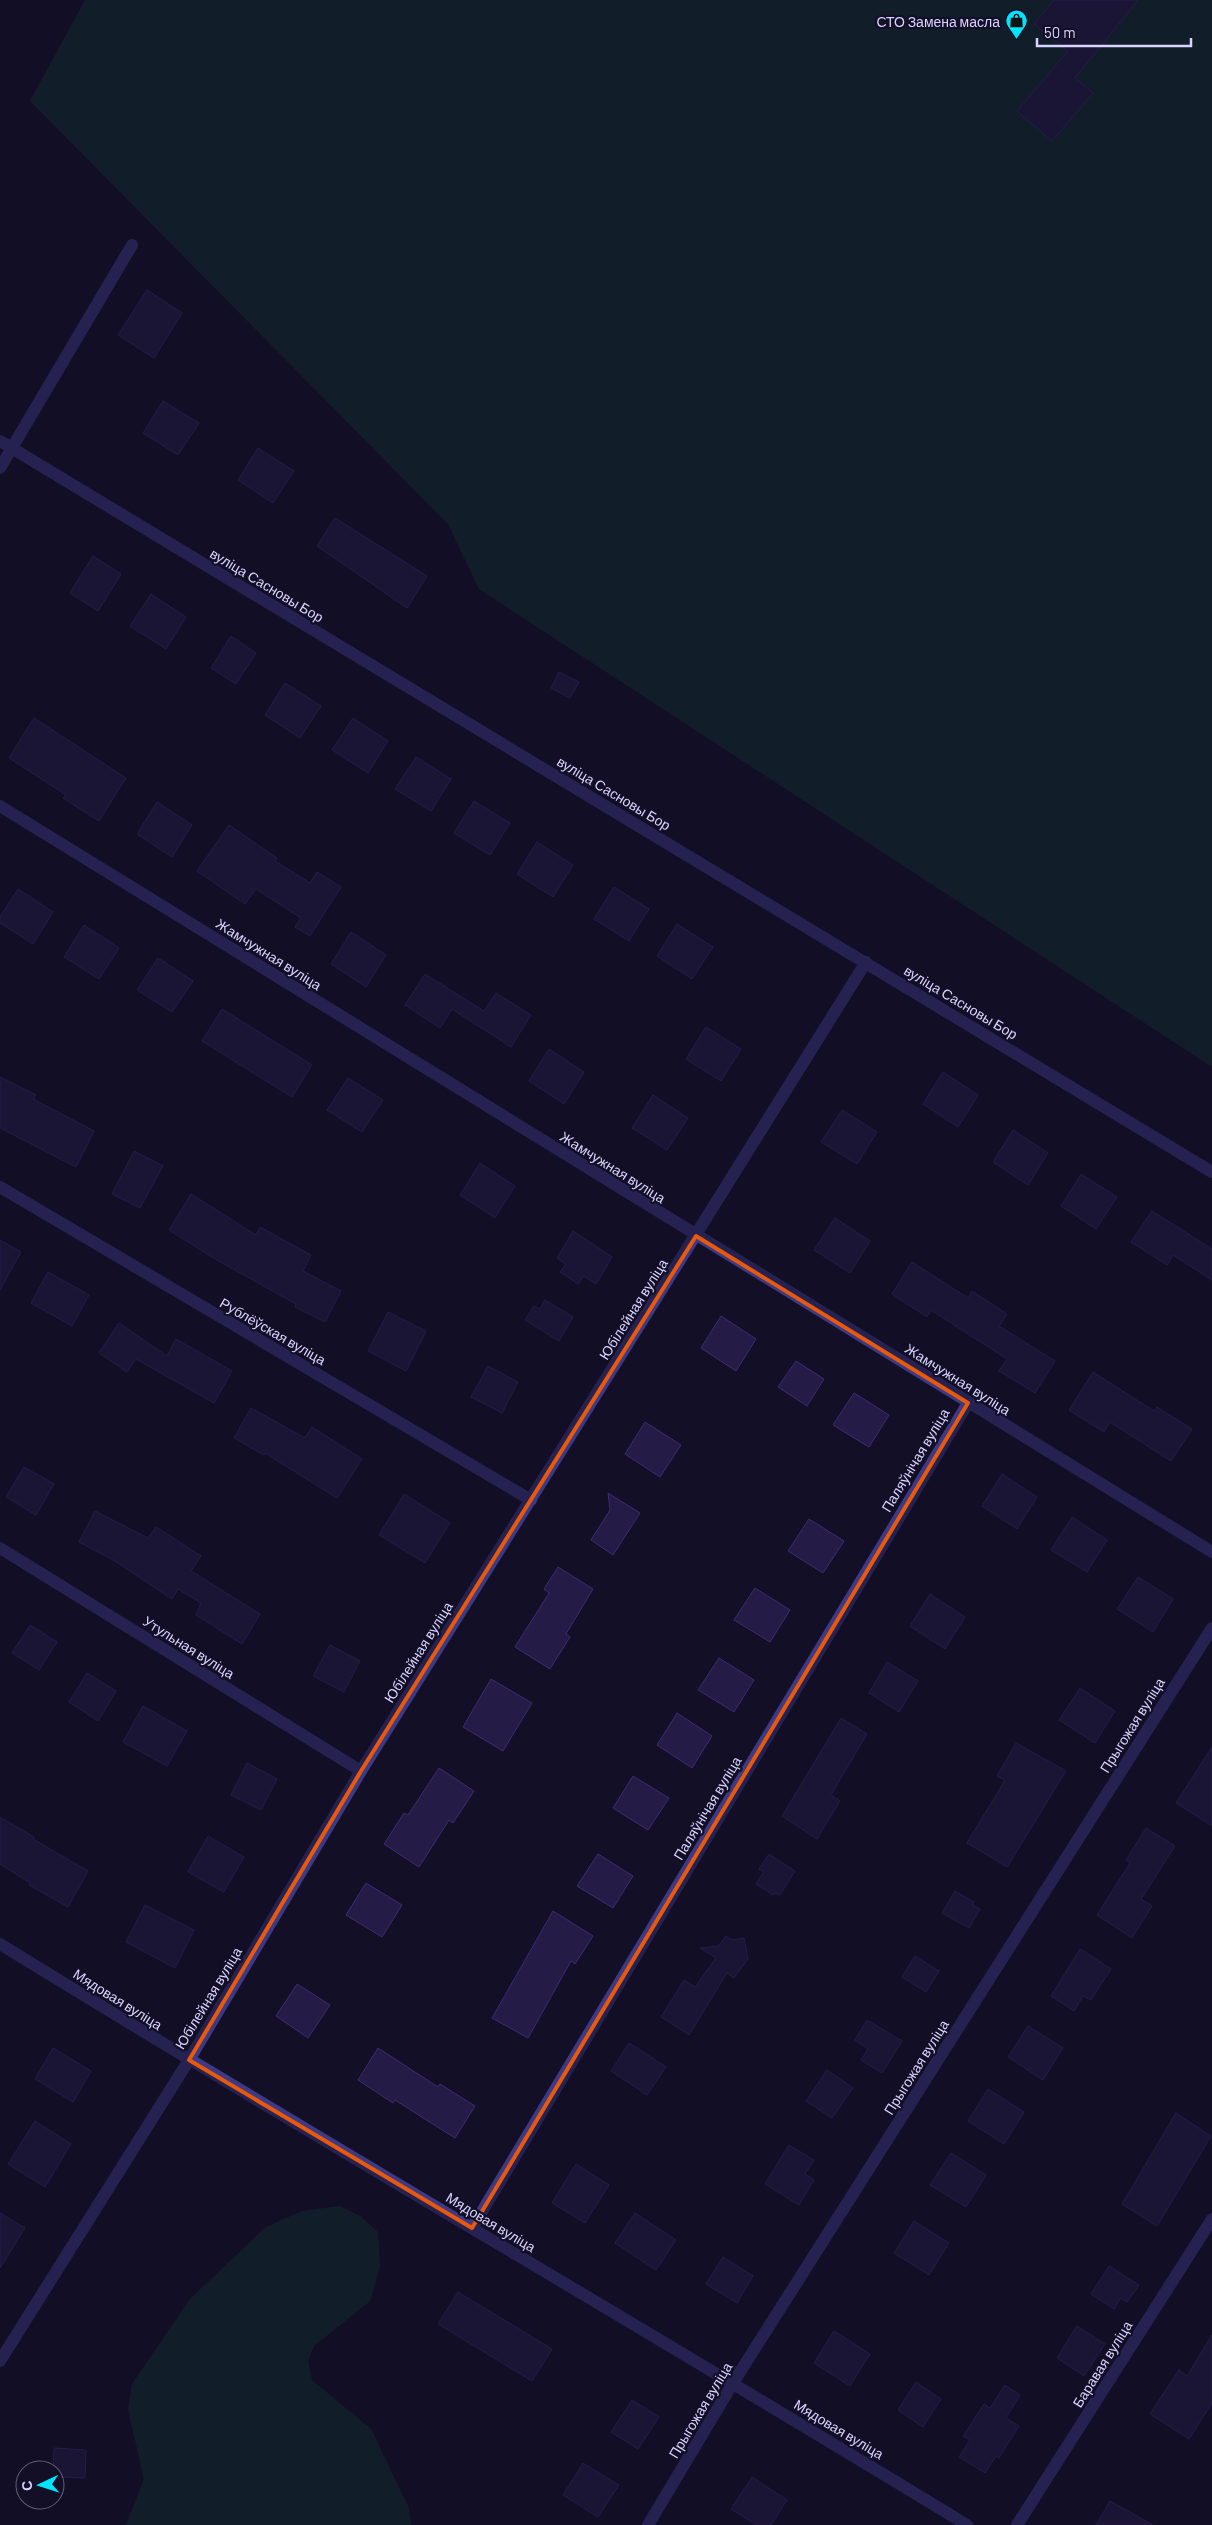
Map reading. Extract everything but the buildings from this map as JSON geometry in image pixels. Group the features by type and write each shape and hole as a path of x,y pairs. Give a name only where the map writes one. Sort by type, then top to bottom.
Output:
{"street":[{"path":"0,468 132,245"},
{"name":"вуліца Сасновы Бор","path":"0,441 1212,1172"},
{"name":"Жамчужная вуліца","path":"0,806 1212,1552"},
{"name":"Юбілейная вуліца","path":"0,2361 189,2060 361,1771 866,962"},
{"name":"Рублёўская вуліца","path":"0,1187 531,1500"},
{"name":"Паляўнічая вуліца","path":"472,2228 968,1402"},
{"name":"Утульная вуліца","path":"0,1548 361,1771"},
{"name":"Прыгожая вуліца","path":"648,2525 733,2383 1212,1628"},
{"name":"Мядовая вуліца","path":"0,1944 189,2060 733,2383 967,2525"},
{"name":"Баравая вуліца","path":"1017,2525 1212,2219"}],"highlighted area":[{"path":"696,1236 968,1403 472,2228 189,2060 361,1771"}],"green space":[{"path":"85,0 1212,0 1212,1067 479,589 448,524 30,101"},
{"path":"340,2206 360,2216 378,2232 380,2267 370,2301 314,2346 308,2361 312,2380 371,2429 409,2508 411,2525 126,2525 144,2479 128,2410 132,2384 190,2299 266,2227 302,2211"}],"place":[{"name":"СТО Замена масла","path":"1016,40"}]}
